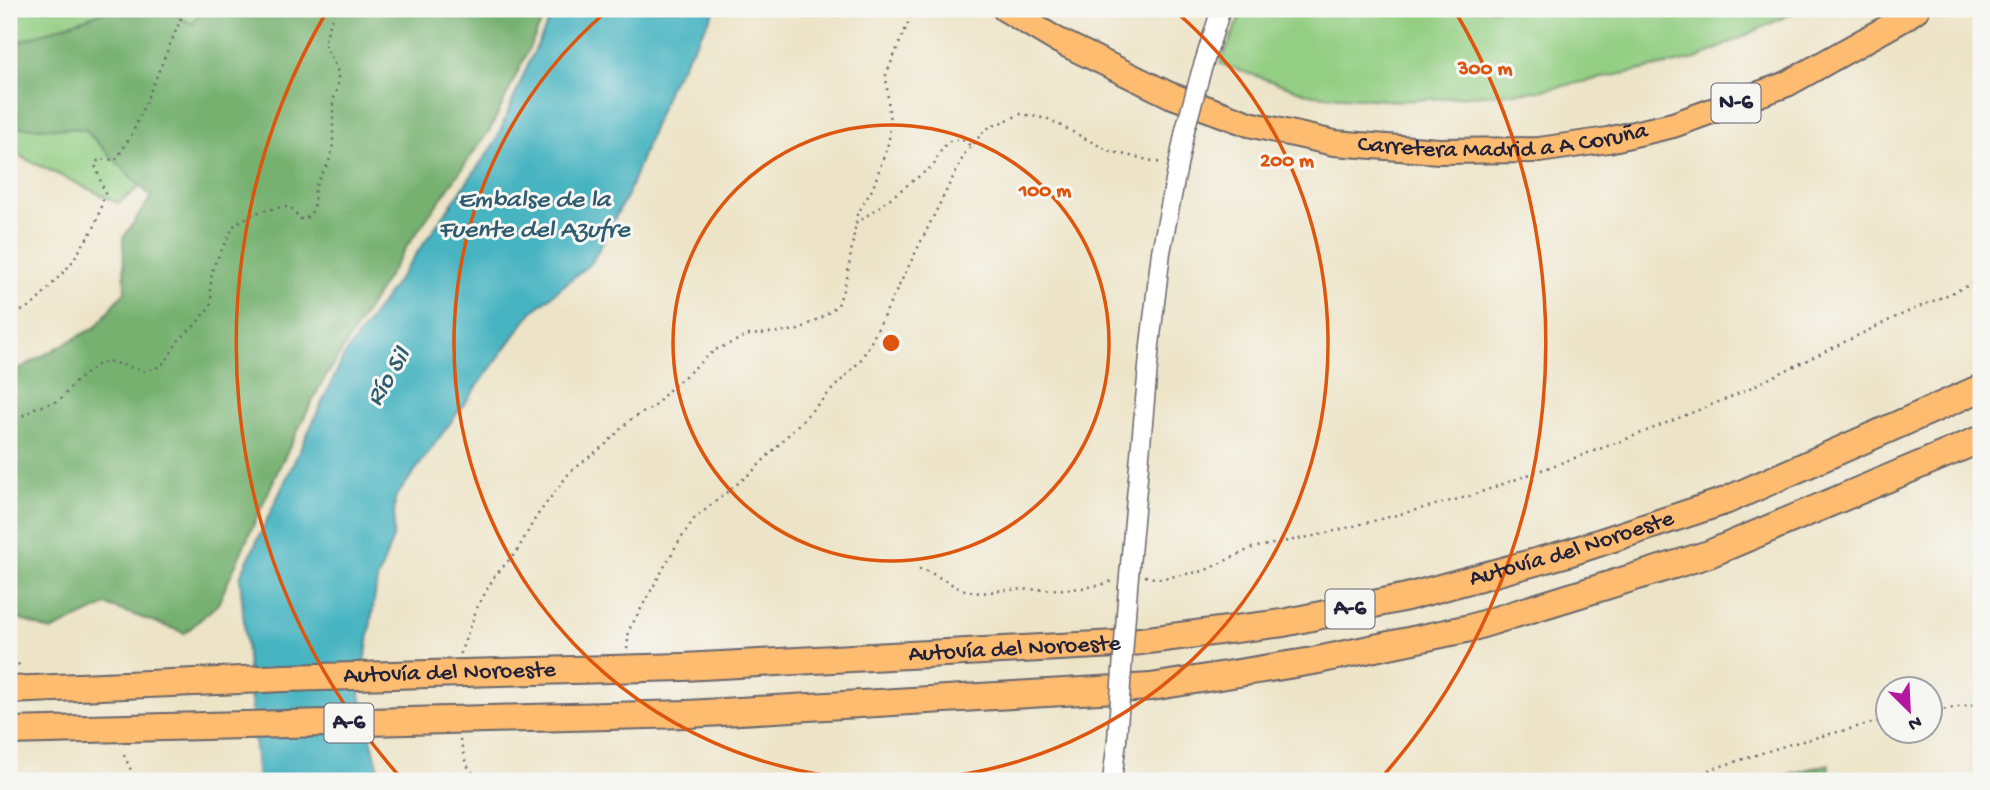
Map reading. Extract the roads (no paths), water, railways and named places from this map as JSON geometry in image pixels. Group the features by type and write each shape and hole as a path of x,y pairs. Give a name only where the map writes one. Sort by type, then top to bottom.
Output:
{"highway":[{"name":"Carretera Madrid a A Coruña","path":"1004,9 1055,38 1170,95 1249,124 1334,143 1439,151 1539,150 1608,141 1673,125 1787,84 1917,9"},
{"name":"Autovía del Noroeste","path":"9,690 299,678 683,667 1116,644 1283,623 1407,597 1568,553 1725,501 1981,388"},
{"name":"Autovía del Noroeste","path":"9,731 688,713 1152,687 1313,661 1470,628 1709,554 1981,439"}],"street":[{"path":"1112,781 1128,580 1161,252 1185,130 1221,9"}],"water":[{"name":"Embalse de la Fuente del Azufre","path":"555,9 716,9 669,87 629,191 592,262 532,312 395,498 393,537 377,581 360,695 382,781 258,781 240,577 344,356 496,141 529,62"}],"water label":[{"name":"Río Sil","path":"390,378"}]}
